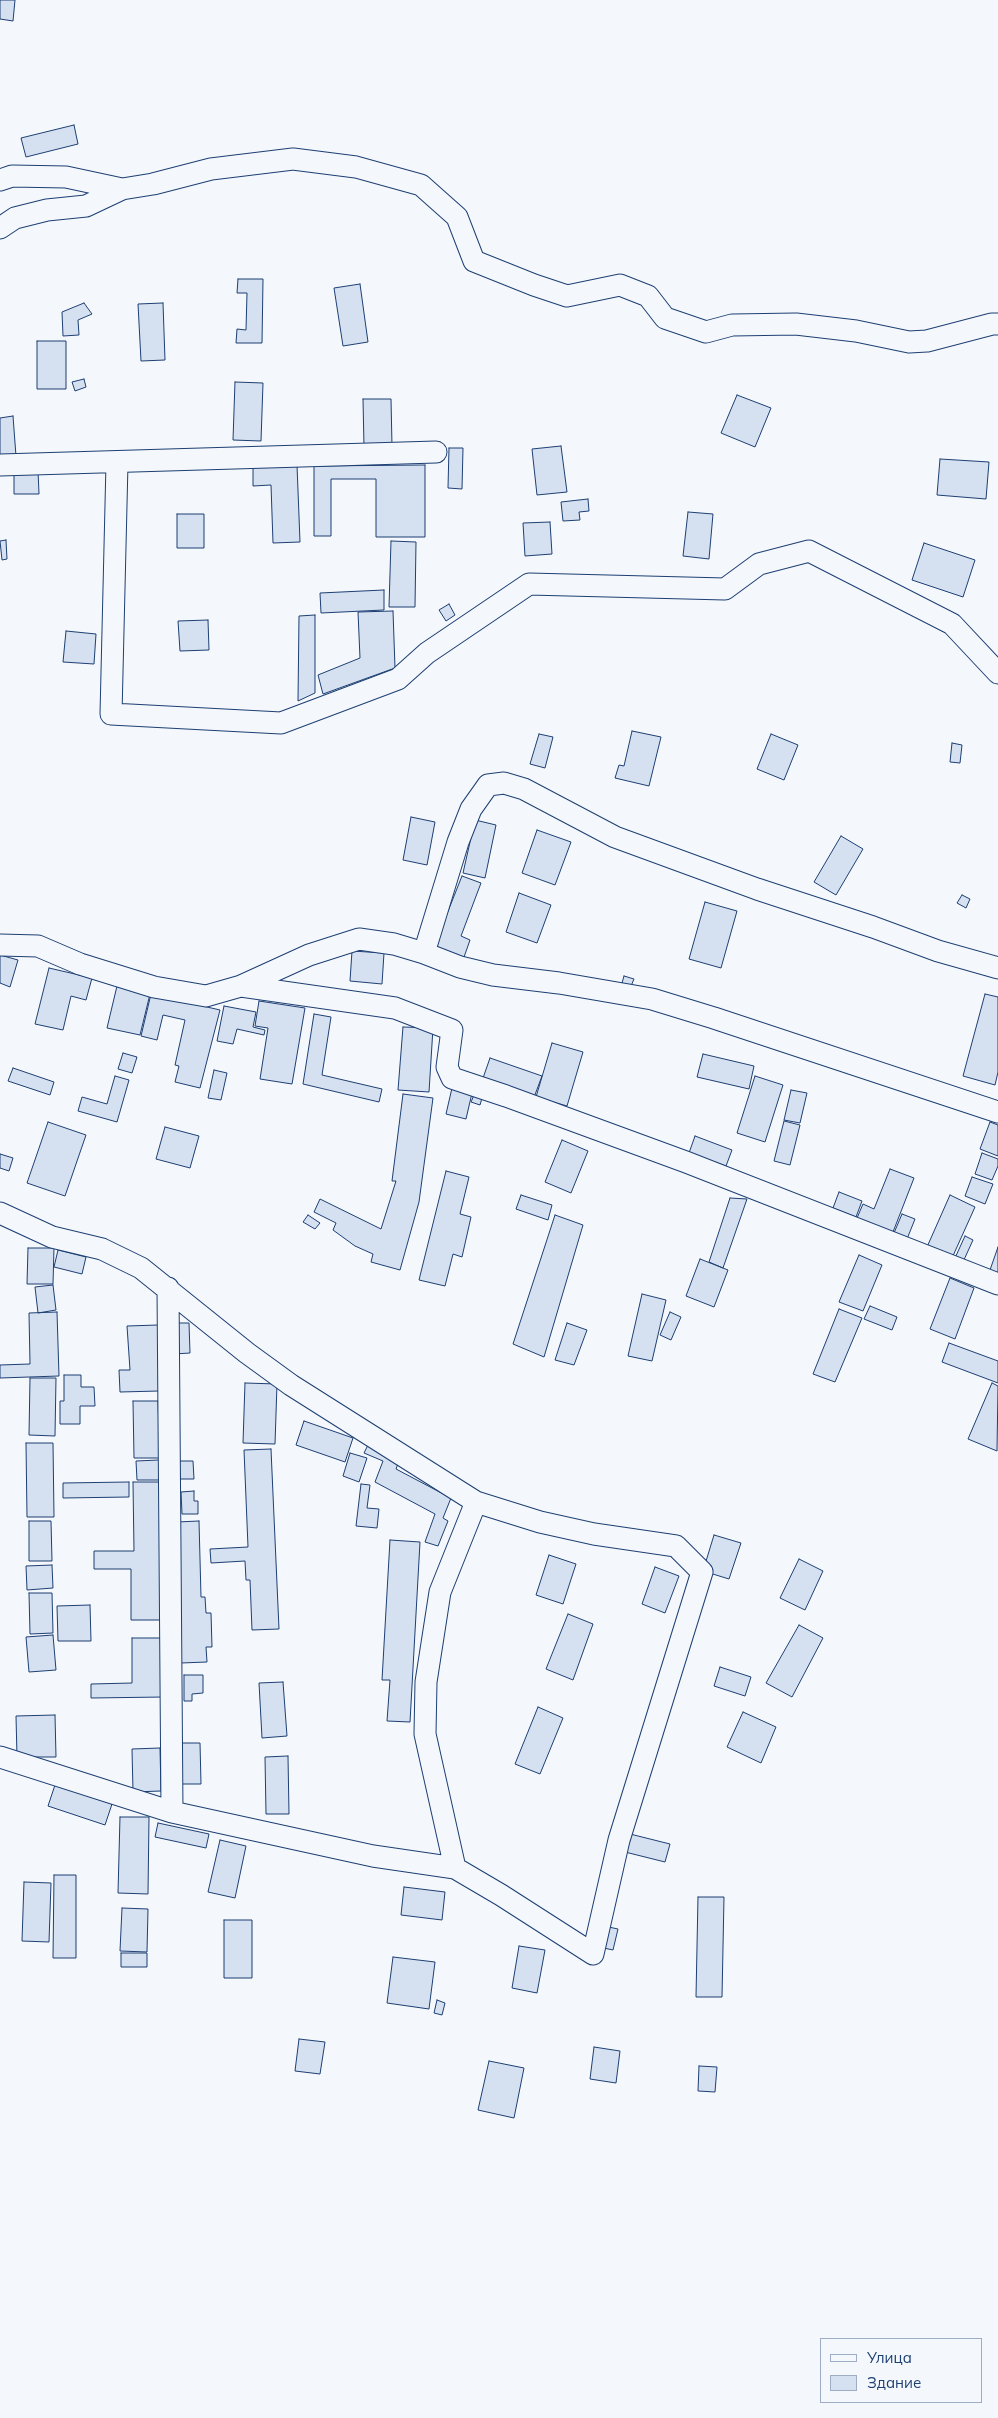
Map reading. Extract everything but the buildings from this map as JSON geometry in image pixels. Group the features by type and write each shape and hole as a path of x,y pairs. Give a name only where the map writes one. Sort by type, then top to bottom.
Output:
{"street":[{"path":"0,180 12,176 66,177 122,188 153,184 211,169 293,159 356,167 421,185 458,217 474,261 567,296 620,286 648,296 665,318 706,332 732,325 796,324 856,331 908,342 927,341 998,324"},
{"path":"0,228 15,218 47,210 86,206 122,188"},
{"path":"0,465 436,452"},
{"path":"117,463 111,714 281,723 398,679 427,653 529,584 725,590 759,564 810,551 952,624 998,674"},
{"path":"424,953 458,842 471,809 488,785 504,783 524,789 615,837 757,889 938,951 998,968"},
{"path":"0,945 38,946 80,964 154,987 206,996 242,986 309,955 359,938 394,944 460,967 493,975 559,983 652,999 998,1112"},
{"path":"242,986 395,1008 452,1030 446,1067 452,1078 686,1162 998,1284"},
{"path":"0,1214 52,1237 102,1249 141,1268 247,1353 291,1385 476,1502 540,1522 594,1534 676,1546 702,1572 618,1840 593,1954 455,1868 373,1856 172,1812 0,1758"},
{"path":"168,1288 172,1812"},
{"path":"455,1868 425,1734 426,1682 440,1592 476,1502"}]}
